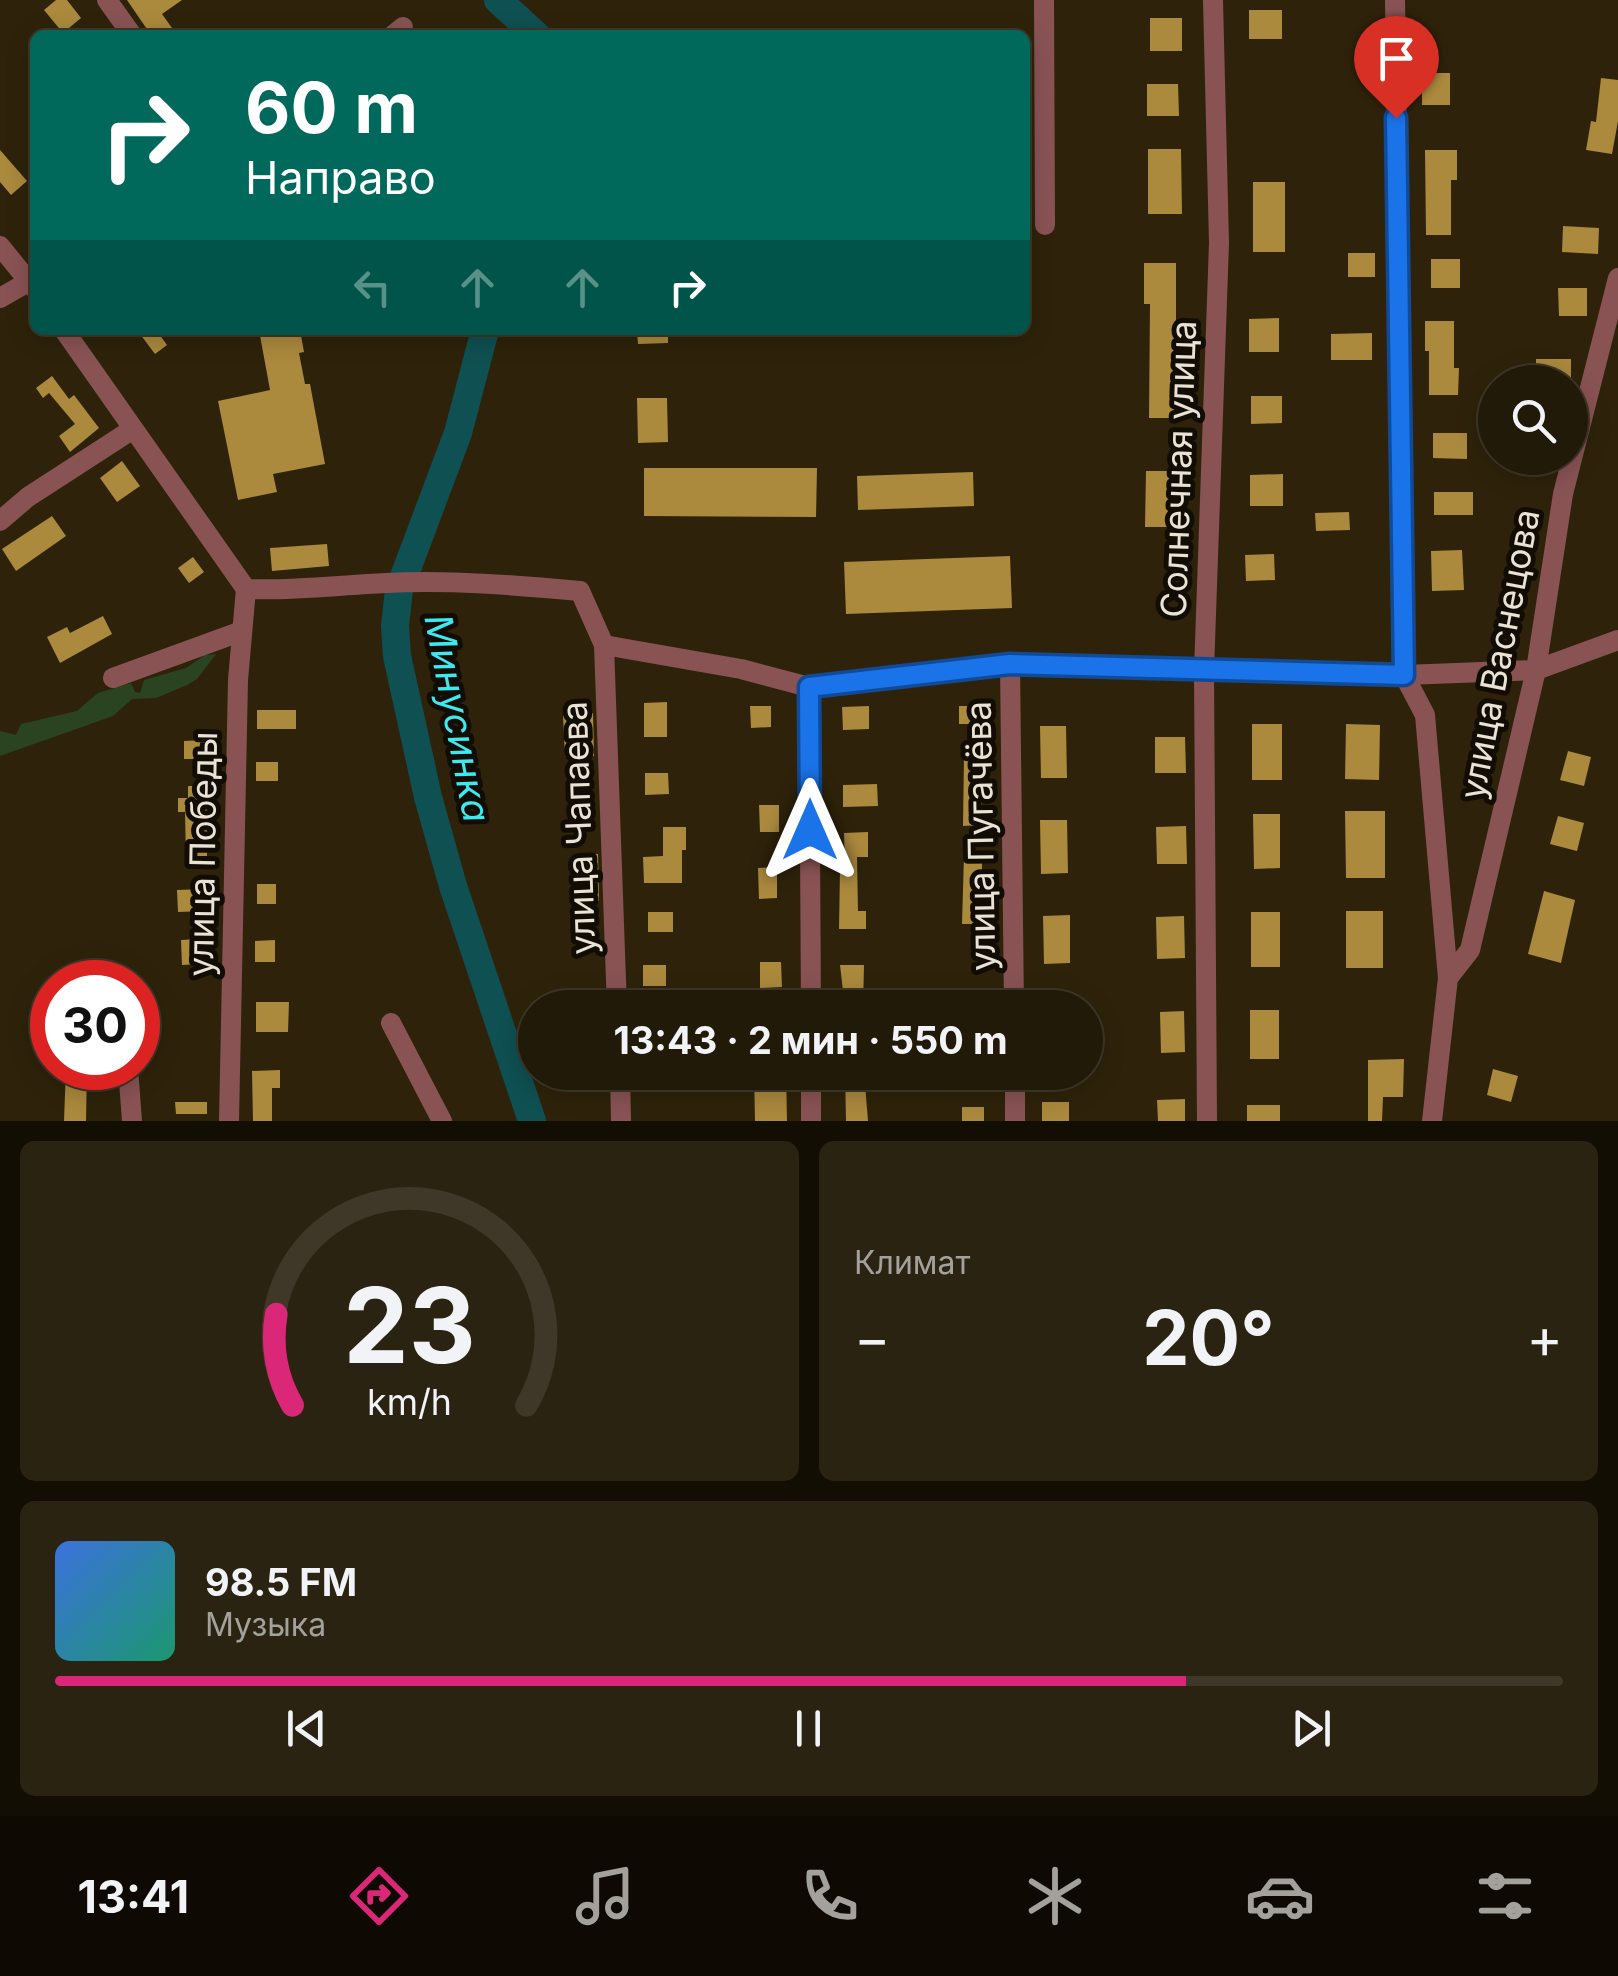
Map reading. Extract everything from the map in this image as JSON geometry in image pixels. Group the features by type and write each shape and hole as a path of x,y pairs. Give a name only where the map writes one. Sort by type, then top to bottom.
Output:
{"street":[{"path":"107,0 128,30"},
{"path":"1044,0 1045,224"},
{"name":"Солнечная улица","path":"1207,1121 1204,670 1219,243 1213,0"},
{"path":"1395,0 1404,675 1426,715 1448,978 1432,1121"},
{"path":"0,246 30,280"},
{"name":"улица Васнецова","path":"1448,978 1470,950 1536,670 1563,494 1618,278"},
{"path":"0,298 30,284"},
{"path":"67,335 246,590 389,583 498,583 580,591 604,645 740,669 809,687 1010,664 1404,675 1536,670 1618,640"},
{"path":"0,521 28,497 133,429"},
{"name":"улица Победы","path":"229,1121 246,590"},
{"path":"114,678 242,630"},
{"name":"улица Чапаева","path":"604,645 617,990"},
{"name":"улица Пугачёва","path":"1010,664 1014,990"},
{"path":"809,687 811,990"},
{"path":"391,1023 442,1121"},
{"path":"130,1090 132,1121"},
{"path":"621,1090 622,1121"},
{"path":"811,1090 812,1121"},
{"path":"1015,1090 1015,1121"}],"green space":[{"path":"216,654 197,679 187,685 156,698 132,699 113,716 0,756 0,731 16,735 21,724 77,711 98,693 131,683 135,692 140,693 144,680"}],"building":[{"path":"56,0 67,0 81,18 67,30 61,30 44,10"},
{"path":"127,0 182,0 162,14 173,30 148,30"},
{"path":"1249,10 1282,10 1282,39 1249,39"},
{"path":"1150,18 1182,18 1182,51 1150,51"},
{"path":"1422,73 1450,73 1450,105 1422,105"},
{"path":"1601,78 1618,80 1618,121 1612,154 1586,150 1591,121 1596,122"},
{"path":"1147,84 1178,84 1179,116 1147,116"},
{"path":"1148,149 1181,149 1182,214 1148,214"},
{"path":"0,150 27,181 11,195 0,182"},
{"path":"1425,150 1457,150 1457,180 1451,180 1451,235 1426,235"},
{"path":"1253,182 1285,182 1285,252 1253,252"},
{"path":"1563,226 1599,228 1598,254 1562,252"},
{"path":"1348,253 1375,253 1375,277 1348,277"},
{"path":"1431,259 1460,259 1460,288 1431,288"},
{"path":"1144,263 1176,263 1183,418 1149,418 1150,304 1144,304"},
{"path":"1558,288 1587,288 1587,316 1559,316"},
{"path":"1279,318 1279,352 1249,352 1249,319"},
{"path":"1425,321 1454,321 1458,395 1429,395"},
{"path":"1372,333 1372,360 1331,360 1331,334"},
{"path":"141,335 160,335 167,345 155,354"},
{"path":"260,335 301,335 304,352 299,353 305,384 310,384 325,464 273,474 277,492 238,500 218,401 270,390"},
{"path":"637,335 668,335 668,343 638,344"},
{"path":"1536,359 1571,359 1571,365 1536,365"},
{"path":"52,376 69,399 74,395 99,428 70,452 59,436 75,424 49,393 43,398 36,388"},
{"path":"1251,396 1282,396 1282,423 1251,424"},
{"path":"637,398 667,398 668,442 638,443"},
{"path":"1433,433 1467,433 1467,459 1433,458"},
{"path":"122,461 140,486 117,502 100,478"},
{"path":"644,468 817,468 816,517 644,516"},
{"path":"1146,471 1179,471 1180,527 1145,527"},
{"path":"973,472 974,506 858,510 857,476"},
{"path":"1283,474 1283,506 1250,506 1250,475"},
{"path":"1434,492 1473,492 1473,515 1434,515"},
{"path":"1349,512 1350,530 1316,531 1315,513"},
{"path":"52,516 66,536 16,571 2,549"},
{"path":"327,544 329,566 272,571 270,548"},
{"path":"1462,550 1464,590 1432,591 1431,551"},
{"path":"1274,554 1275,580 1246,581 1245,555"},
{"path":"1010,556 1012,608 846,614 844,562"},
{"path":"193,557 204,572 189,583 178,568"},
{"path":"103,616 112,634 60,663 47,637 67,627 70,633"},
{"path":"667,702 667,737 644,737 644,703"},
{"path":"750,706 771,706 771,727 751,728"},
{"path":"869,706 869,729 843,730 842,707"},
{"path":"959,706 980,706 980,724 959,724"},
{"path":"257,710 296,710 296,729 257,729"},
{"path":"593,713 594,756 565,757 563,715"},
{"path":"1252,724 1282,724 1282,780 1252,780"},
{"path":"1346,724 1380,725 1379,780 1345,779"},
{"path":"1040,726 1066,726 1067,778 1041,778"},
{"path":"1155,737 1185,737 1186,773 1155,773"},
{"path":"205,740 206,759 184,759 184,741"},
{"path":"1568,751 1591,757 1584,786 1560,780"},
{"path":"964,757 982,757 981,825 963,826"},
{"path":"256,762 278,762 278,781 256,781"},
{"path":"645,773 668,773 669,794 645,795"},
{"path":"877,784 878,806 843,807 843,785"},
{"path":"188,786 207,786 207,857 186,858 185,812 178,812 178,798 188,798"},
{"path":"759,805 779,805 779,832 760,832"},
{"path":"1345,811 1385,811 1385,878 1346,878"},
{"path":"1253,814 1280,814 1280,868 1254,869"},
{"path":"1558,816 1584,823 1577,851 1550,844"},
{"path":"1040,820 1067,820 1068,873 1041,874"},
{"path":"1186,826 1187,864 1157,864 1156,827"},
{"path":"663,827 686,827 682,883 644,883 643,857 663,856"},
{"path":"868,832 868,857 857,857 858,911 866,911 866,929 839,929 844,833"},
{"path":"576,854 598,854 599,901 577,901"},
{"path":"964,856 982,856 982,924 962,924"},
{"path":"777,867 777,898 759,899 758,868"},
{"path":"257,884 276,884 276,904 257,904"},
{"path":"205,889 206,911 178,912 177,890"},
{"path":"1544,891 1575,900 1561,963 1528,954"},
{"path":"1346,911 1383,911 1383,968 1346,968"},
{"path":"648,912 673,912 673,932 648,932"},
{"path":"1251,912 1280,912 1280,967 1251,967"},
{"path":"1070,915 1070,963 1044,964 1043,916"},
{"path":"1184,916 1185,958 1157,959 1156,917"},
{"path":"200,939 200,964 182,965 181,940"},
{"path":"275,940 275,962 255,962 255,941"},
{"path":"760,962 781,962 782,987 760,988"},
{"path":"643,965 666,965 666,986 643,986"},
{"path":"840,965 864,965 863,990 843,990"},
{"path":"256,1002 289,1002 288,1032 256,1032"},
{"path":"1250,1010 1279,1010 1279,1059 1250,1059"},
{"path":"1184,1011 1185,1052 1161,1053 1160,1012"},
{"path":"1404,1059 1403,1097 1383,1097 1382,1121 1368,1121 1368,1060"},
{"path":"1493,1069 1518,1076 1511,1102 1487,1095"},
{"path":"280,1070 280,1088 272,1088 272,1121 253,1121 252,1071"},
{"path":"65,1090 87,1090 86,1121 64,1121"},
{"path":"754,1090 786,1090 787,1121 755,1121"},
{"path":"845,1090 865,1090 868,1121 846,1121"},
{"path":"1185,1099 1185,1121 1158,1121 1157,1100"},
{"path":"175,1102 207,1102 207,1114 176,1114"},
{"path":"1042,1102 1069,1102 1069,1121 1042,1121"},
{"path":"1247,1105 1280,1105 1280,1121 1247,1121"},
{"path":"962,1107 984,1107 984,1121 962,1121"}],"waterway":[{"name":"Минусинка","path":"498,0 531,30"},
{"name":"Минусинка","path":"484,335 458,433 399,590 395,626 397,656 428,797 453,886 532,1121"}],"route":[{"path":"810,830 809,687 1010,664 1404,675 1396,118"}]}
